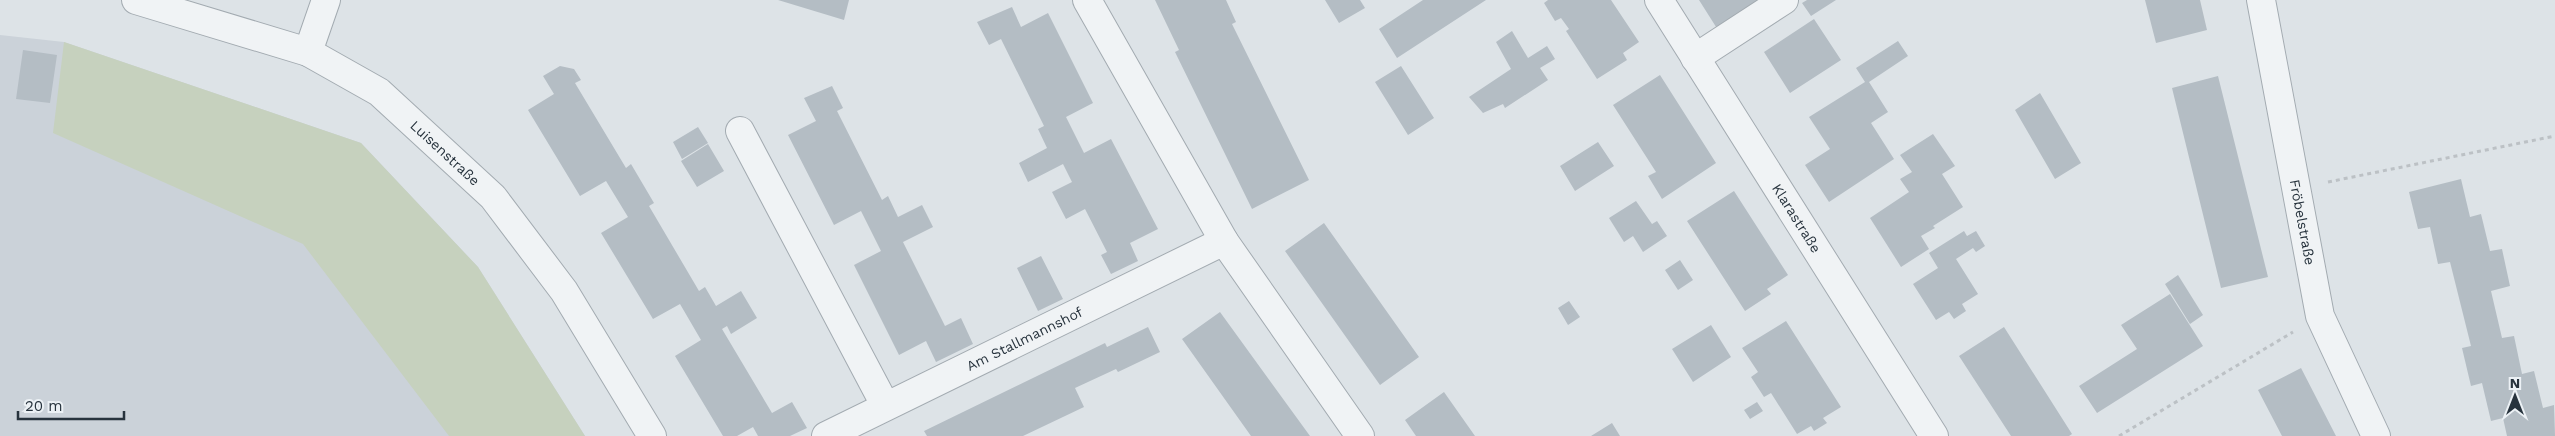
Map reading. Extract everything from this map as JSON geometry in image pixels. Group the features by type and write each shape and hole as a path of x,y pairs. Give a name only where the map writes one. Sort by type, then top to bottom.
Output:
{"street":[{"name":"Luisenstraße","path":"136,0 308,52 379,92 493,197 564,291 652,436"},
{"path":"308,52 326,0"},
{"path":"1087,0 1224,241 1360,436"},
{"name":"Klarastraße","path":"1659,0 1934,436"},
{"path":"1696,58 1784,0"},
{"name":"Fröbelstraße","path":"2260,0 2320,316 2376,436"},
{"path":"740,130 885,405"},
{"name":"Am Stallmannshof","path":"826,436 885,405 1224,241"}],"path":[{"path":"2296,188 2555,136"},
{"path":"2119,436 2320,316"}],"shaded area":[{"path":"0,35 64,42 361,143 478,267 585,436 0,436"}],"green space":[{"path":"64,42 361,143 478,267 585,436 449,436 303,244 53,133"}],"building":[{"path":"778,0 849,0 844,20"},
{"path":"1155,0 1226,0 1236,22 1232,24 1309,180 1252,209 1175,52 1179,50"},
{"path":"1325,0 1360,0 1365,8 1339,23"},
{"path":"1423,0 1486,0 1397,58 1379,29"},
{"path":"1548,0 1611,0 1639,42 1623,53 1627,60 1597,79 1566,31 1569,29 1561,18 1555,21 1544,3"},
{"path":"1699,0 1764,0 1718,30"},
{"path":"1807,0 1836,0 1811,16 1802,3"},
{"path":"2145,0 2200,0 2207,30 2156,43"},
{"path":"1012,7 1021,27 1048,13 1093,103 1066,117 1084,153 1111,139 1158,229 1130,243 1138,261 1111,274 1101,255 1107,252 1085,209 1066,219 1052,192 1072,182 1063,164 1028,182 1019,163 1047,148 1038,129 1044,126 1001,39 989,45 977,22"},
{"path":"1814,19 1841,60 1790,93 1764,52"},
{"path":"1512,31 1528,58 1547,46 1555,59 1540,68 1548,80 1505,108 1503,104 1483,113 1469,97 1511,69 1496,42"},
{"path":"1898,41 1908,56 1869,82 1888,112 1871,123 1894,159 1829,202 1805,165 1830,149 1809,117 1865,82 1856,68"},
{"path":"23,50 57,55 50,103 16,99"},
{"path":"560,66 574,69 581,80 575,83 626,168 631,164 654,203 649,206 699,291 705,287 716,306 741,291 757,318 731,334 727,326 722,329 772,413 792,402 807,428 790,436 758,436 753,427 737,436 723,436 675,356 701,340 680,304 653,319 601,233 628,217 606,181 580,196 528,110 554,94 543,76"},
{"path":"1401,66 1434,118 1408,135 1375,82"},
{"path":"1660,75 1716,163 1662,199 1648,176 1656,172 1613,105"},
{"path":"2218,76 2268,277 2221,288 2172,88"},
{"path":"832,86 843,108 837,111 882,200 888,196 898,217 922,205 933,227 903,242 945,326 961,318 973,344 936,362 926,341 899,355 854,265 881,251 861,211 834,225 788,135 816,121 804,98"},
{"path":"2040,93 2081,163 2055,179 2015,110"},
{"path":"698,127 708,143 682,159 673,142"},
{"path":"1933,134 1955,166 1942,174 1963,207 1921,236 1929,249 1901,267 1870,218 1909,192 1900,179 1912,172 1900,155"},
{"path":"1598,142 1614,166 1575,191 1560,166"},
{"path":"708,144 724,171 697,187 681,161"},
{"path":"2461,179 2470,217 2481,214 2490,251 2502,249 2510,286 2491,291 2502,338 2514,336 2522,374 2534,371 2543,408 2554,405 2555,436 2507,436 2503,418 2491,421 2482,383 2471,386 2462,348 2471,346 2450,262 2438,264 2430,227 2418,229 2409,192"},
{"path":"1734,191 1788,275 1767,289 1771,294 1745,311 1687,221"},
{"path":"1636,201 1652,224 1657,221 1667,236 1643,252 1633,236 1624,242 1609,218"},
{"path":"1324,223 1419,357 1380,385 1285,251"},
{"path":"1964,231 1967,236 1976,231 1985,246 1976,252 1973,248 1956,259 1978,294 1962,304 1966,311 1954,319 1949,312 1936,320 1913,284 1938,268 1929,253"},
{"path":"1041,256 1063,299 1038,311 1017,268"},
{"path":"1680,260 1693,280 1678,290 1665,270"},
{"path":"2178,275 2203,315 2190,324 2165,284"},
{"path":"2170,294 2203,346 2097,413 2079,386 2137,349 2121,325"},
{"path":"1569,301 1580,317 1568,325 1558,308"},
{"path":"1220,312 1310,436 1251,436 1182,339"},
{"path":"1786,321 1841,407 1823,418 1827,423 1814,431 1811,426 1797,434 1771,393 1764,397 1751,377 1758,372 1742,348"},
{"path":"1711,325 1731,357 1693,382 1672,349"},
{"path":"1148,327 1160,352 1118,372 1116,369 1075,388 1084,407 1023,436 927,436 924,431 1105,343 1107,347"},
{"path":"2004,327 2072,434 2069,436 2011,436 1959,356"},
{"path":"2301,368 2336,436 2282,436 2258,390"},
{"path":"1444,392 1475,436 1416,436 1405,420"},
{"path":"1757,402 1763,411 1750,419 1744,410"},
{"path":"1612,423 1620,436 1591,436"}]}
